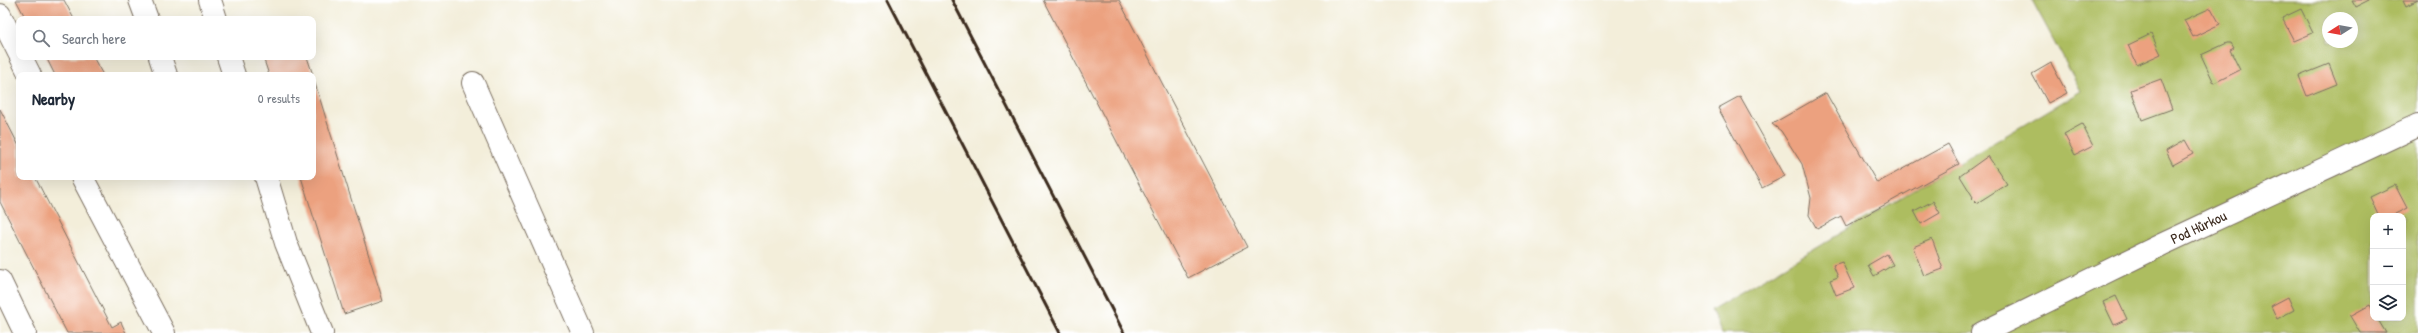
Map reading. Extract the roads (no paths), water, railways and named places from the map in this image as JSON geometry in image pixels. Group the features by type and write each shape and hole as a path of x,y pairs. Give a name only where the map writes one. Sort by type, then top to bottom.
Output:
{"lane":[{"path":"140,0 146,16"},
{"path":"210,0 215,16"},
{"path":"0,15 16,47"},
{"path":"22,60 28,72"},
{"path":"161,60 165,72"},
{"path":"229,60 233,72"},
{"path":"473,83 583,333"},
{"name":"Pod Hůrkou","path":"1982,333 2163,244 2418,125"},
{"path":"86,180 164,333"},
{"path":"267,180 286,243 322,333"},
{"path":"0,281 25,333"}],"railway":[{"path":"888,0 1060,333"},
{"path":"952,0 1124,333"}]}
